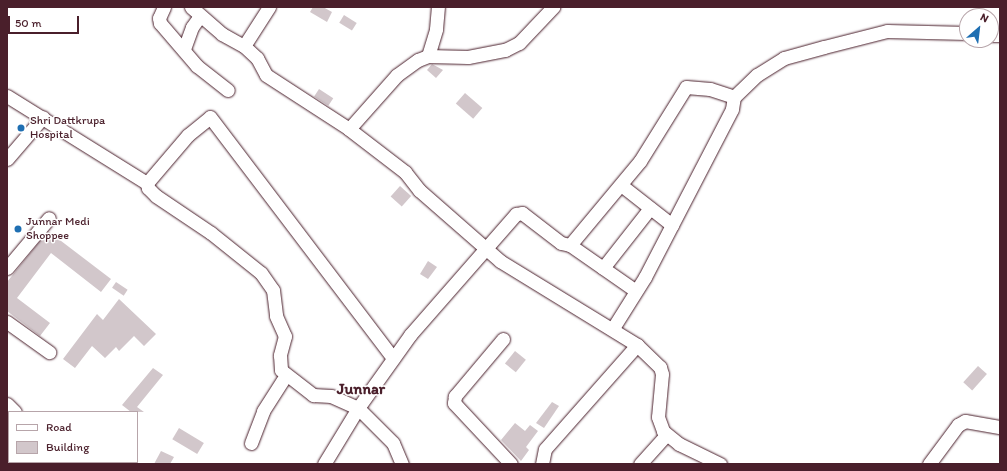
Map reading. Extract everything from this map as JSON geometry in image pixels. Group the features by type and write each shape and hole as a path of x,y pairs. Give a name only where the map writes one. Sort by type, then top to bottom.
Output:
{"street":[{"path":"164,7 159,18 160,23 184,48 197,66 228,90"},
{"path":"244,46 269,7"},
{"path":"428,56 436,29 438,7"},
{"path":"349,129 397,74 428,56 468,56 505,50 519,43 553,7"},
{"path":"184,48 192,27 195,12 222,34 244,46 257,58 266,75 349,129 405,172 420,190 486,249 529,279 613,328 637,345 660,367 662,374 659,423 666,435 720,464"},
{"path":"613,328 636,291 672,225 732,109 734,97 757,75 784,58 887,31 959,33"},
{"path":"570,245 640,161 686,87 710,89 734,97"},
{"path":"7,96 147,183 148,188 156,196 211,233 269,283 273,290 278,324 285,336 280,364 281,370 312,395 331,396 358,408 393,443 402,464"},
{"path":"7,159 42,117"},
{"path":"147,183 188,135 210,117 393,358"},
{"path":"621,184 672,225"},
{"path":"603,268 650,208"},
{"path":"324,464 358,408 410,335 516,214 522,213 561,243 570,245 636,291"},
{"path":"7,268 49,218"},
{"path":"7,322 49,352"},
{"path":"504,339 455,396 454,403 511,464"},
{"path":"542,464 545,449 637,345"},
{"path":"251,443 263,411 286,375"},
{"path":"929,464 958,425 964,421 1000,427"},
{"path":"640,464 666,435"}],"building":[{"path":"313,7 323,7 332,12 327,22 310,12"},
{"path":"344,15 357,23 352,31 339,23"},
{"path":"432,64 443,70 436,78 427,70"},
{"path":"319,89 333,98 328,106 314,97"},
{"path":"465,93 482,108 473,119 456,104"},
{"path":"400,186 411,196 402,206 391,196"},
{"path":"48,231 111,279 101,292 51,253 17,298 50,323 40,336 7,311 7,282"},
{"path":"428,261 437,267 428,279 420,274"},
{"path":"116,282 128,290 124,296 112,288"},
{"path":"119,299 156,334 144,346 134,336 119,351 116,347 105,358 92,346 75,368 63,359 97,314 103,320"},
{"path":"515,351 526,360 516,372 505,363"},
{"path":"978,366 987,374 972,390 963,382"},
{"path":"153,368 163,375 137,407 144,412 130,411 122,405"},
{"path":"552,402 559,406 544,428 536,423"},
{"path":"515,423 525,431 530,425 538,431 526,447 529,450 521,461 501,440"},
{"path":"179,428 204,443 197,454 172,439"},
{"path":"161,451 174,457 170,464 154,464"}],"place":[{"name":"Shri Dattkrupa Hospital","path":"21,128"},
{"name":"Junnar Medi Shoppee","path":"18,229"}],"district":[{"name":"Junnar","path":"361,389"}]}
